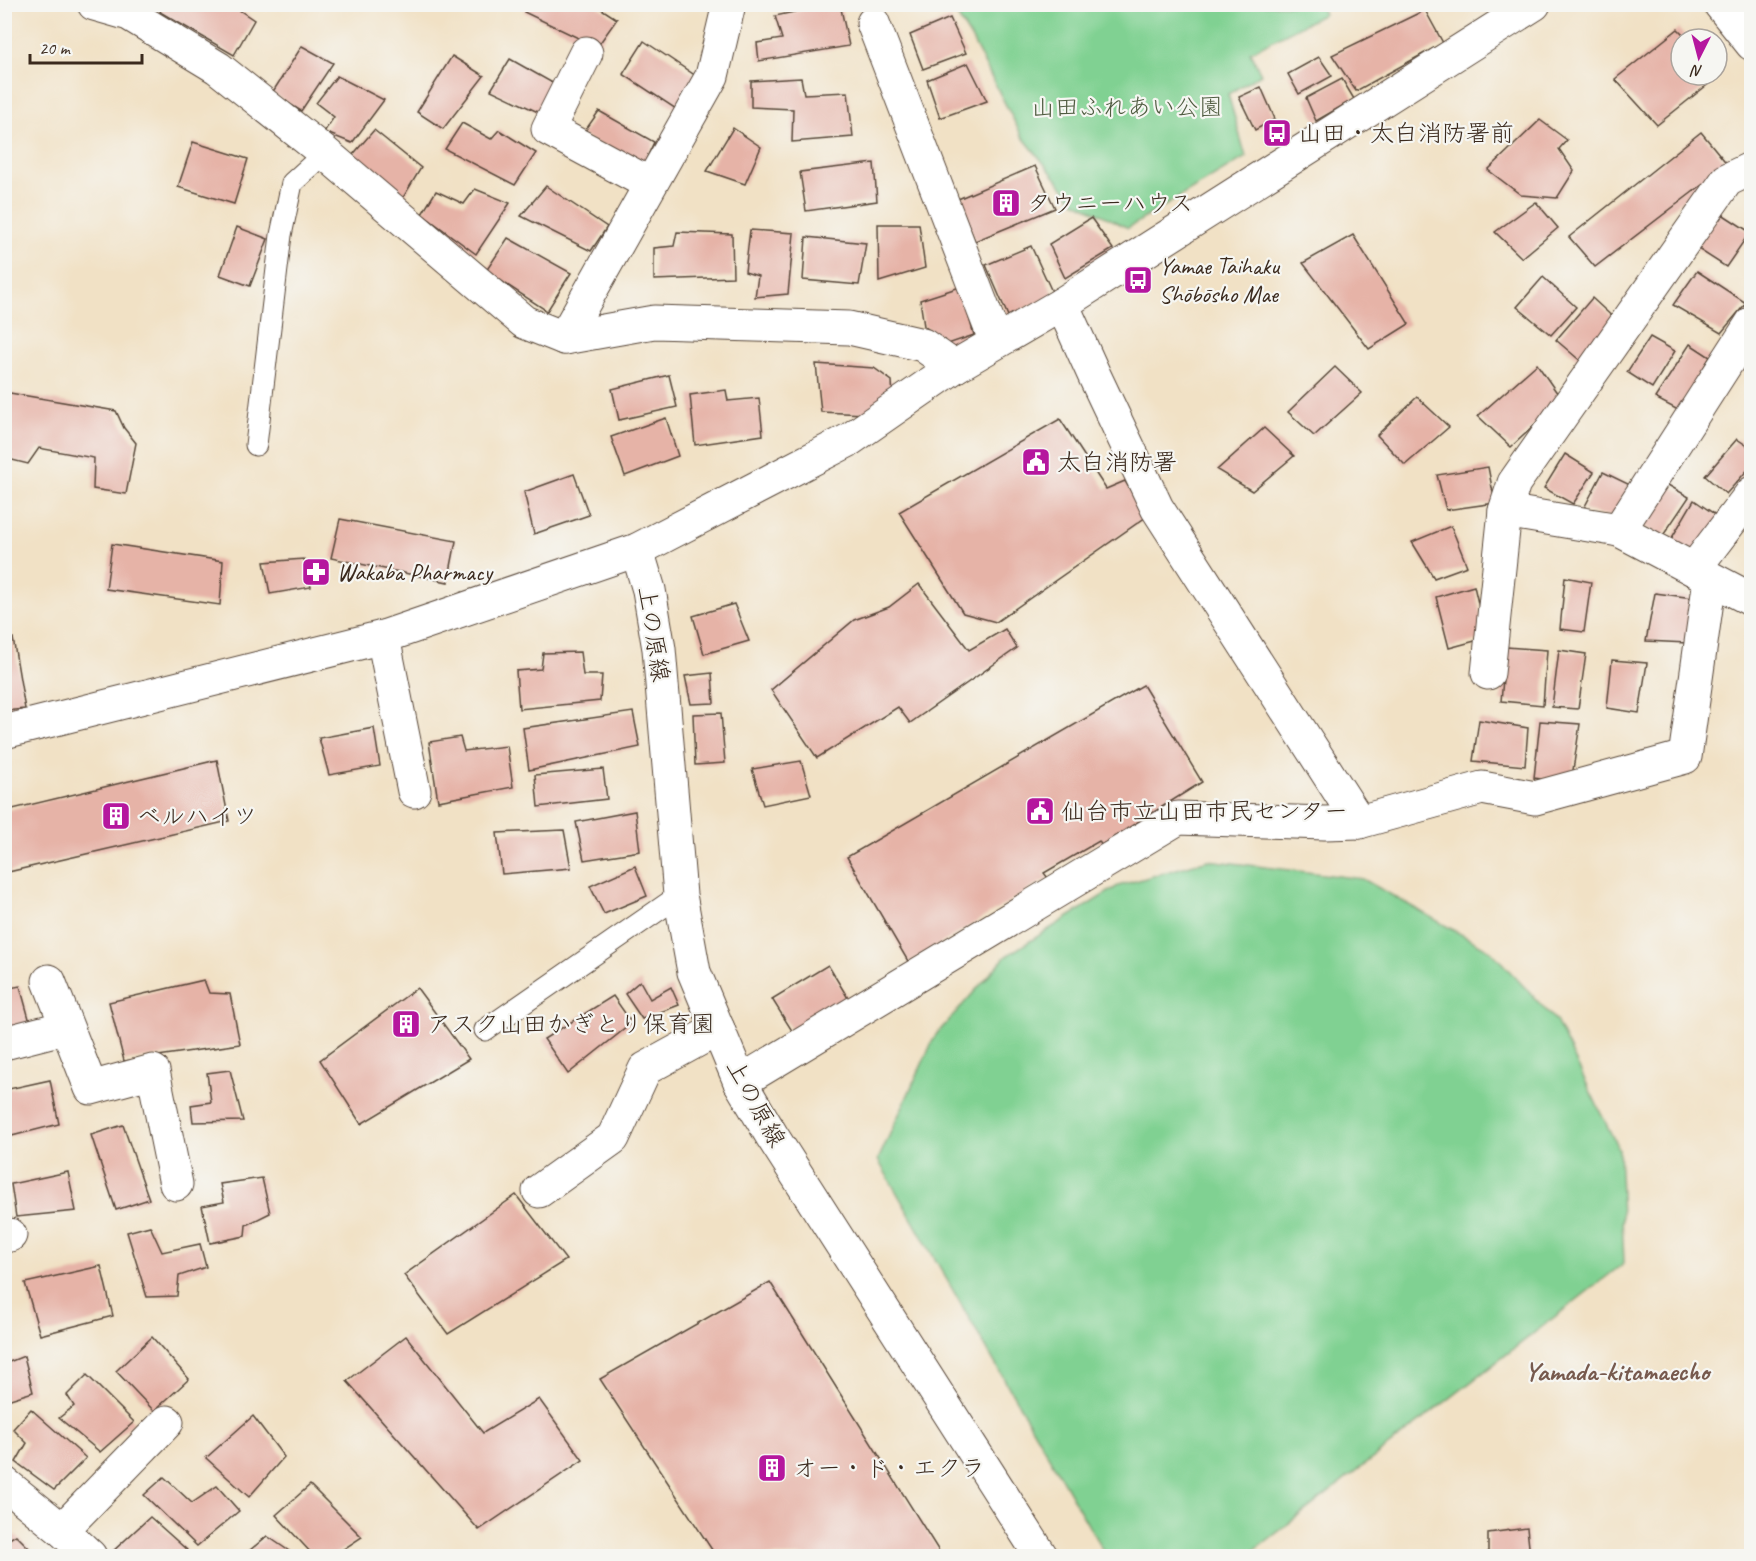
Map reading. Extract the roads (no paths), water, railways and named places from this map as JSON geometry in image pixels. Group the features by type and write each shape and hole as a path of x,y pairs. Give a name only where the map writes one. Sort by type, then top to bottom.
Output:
{"street":[{"path":"94,4 129,14 218,68 326,153 524,322 564,338 654,322 849,328 923,345 954,368"},
{"path":"4,732 383,637 637,550 849,440 954,368 1062,304 1534,4"},
{"path":"1720,4 1752,44"},
{"path":"564,338 712,76 721,8"},
{"path":"873,23 996,342"},
{"path":"586,53 548,129 651,184"},
{"path":"1488,674 1505,511 1514,483 1727,180 1752,168"},
{"path":"1062,304 1157,508 1359,822"},
{"path":"1619,530 1752,323"},
{"path":"740,1082 1178,818 1359,822 1482,788 1535,798 1685,757 1702,574 1752,493"},
{"path":"1505,511 1619,530 1752,600"},
{"name":"上の原線","path":"637,550 649,590 659,649 680,895 694,972 740,1082 772,1136 1041,1557"},
{"path":"383,637 414,791"},
{"path":"49,981 91,1088 153,1071 176,1184"},
{"path":"4,1043 66,1027"},
{"path":"539,1191 613,1138 645,1069 718,1029"},
{"path":"62,1530 167,1422"},
{"path":"4,1483 62,1530 90,1557"}],"lane":[{"path":"256,445 281,235 292,183 326,153"},
{"path":"485,1030 680,895"}],"place":[{"name":"山田・太白消防署前","path":"1277,133"},
{"name":"タウニーハウス","path":"1006,203"},
{"name":"Yamae Taihaku Shōbōsho Mae","path":"1138,280"},
{"name":"太白消防署","path":"1036,462"},
{"name":"Wakaba Pharmacy","path":"316,572"},
{"name":"仙台市立山田市民センター","path":"1040,811"},
{"name":"ベルハイツ","path":"116,816"},
{"name":"アスク山田かぎとり保育園","path":"406,1024"},
{"name":"オー・ド・エクラ","path":"772,1468"}],"district":[{"name":"Yamada-kitamaecho","path":"1617,1371"}],"park label":[{"name":"山田ふれあい公園","path":"1127,107"}]}
